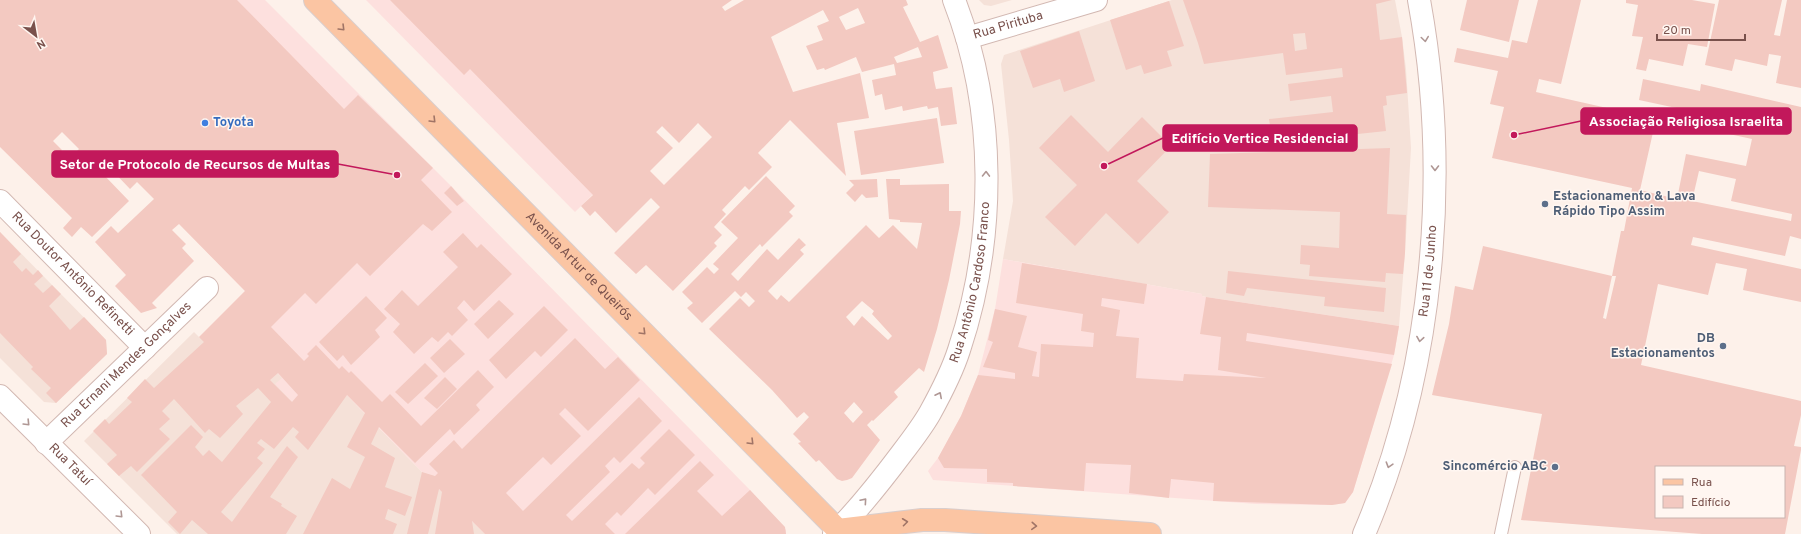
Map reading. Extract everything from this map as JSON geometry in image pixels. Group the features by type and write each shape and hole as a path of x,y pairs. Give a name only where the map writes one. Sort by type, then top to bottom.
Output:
{"main road":[{"name":"Avenida Artur de Queirós","path":"315,0 838,533"},
{"path":"838,533 922,520 945,520 1150,534"}],"street":[{"name":"Rua Antônio Cardoso Franco","path":"838,533 882,481 929,415 959,351 972,306 984,231 986,160 979,88 967,38 954,0"},
{"name":"Rua Pirituba","path":"967,38 1096,0"},
{"name":"Rua 11 de Junho","path":"1364,534 1383,483 1408,395 1420,343 1431,260 1434,215 1434,130 1427,48 1419,0"},
{"name":"Rua Doutor Antônio Refinetti","path":"0,200 145,348"},
{"name":"Rua Ernani Mendes Gonçalves","path":"46,443 207,288"},
{"name":"Rua Tatuí","path":"0,396 139,534"}],"lane":[{"path":"1501,534 1515,467"}],"shaded area":[{"path":"0,0 265,0 451,186 750,490 786,530 786,534 485,534 439,489 435,476 422,472 336,384 292,402 275,384 282,378 222,315 245,291 208,253"},
{"path":"366,0 671,0 730,59 575,212"},
{"path":"979,0 1012,0 991,6 984,5"},
{"path":"1172,0 1395,0 1406,69 1411,148 1399,326 1206,297 1202,296 1202,294 1003,259 1013,201 1009,140 1001,64 1004,55"},
{"path":"0,232 106,340 107,354 56,403 44,402 0,358"},
{"path":"1003,259 1202,294 1202,296 1206,297 1399,326 1394,355 1353,492 1345,503 1332,505 1256,504 933,480 928,471 938,458 961,416 978,375 995,309"},
{"path":"194,332 199,337 336,384 422,472 435,476 439,489 485,534 177,534 84,441"}],"building":[{"path":"0,0 237,0 344,109 358,95 433,168 421,180 452,212 432,231 423,224 370,276 357,263 316,304 305,293 271,327 304,361 309,356 307,354 316,345 339,369 342,366 349,373 351,371 382,402 390,394 421,426 478,370 494,387 476,405 480,410 454,435 450,429 415,463 379,427 371,444 395,458 385,487 412,497 405,516 388,509 385,519 397,524 393,534 303,534 332,478 350,489 365,457 347,447 365,413 347,395 308,450 295,437 299,432 293,427 274,449 261,439 257,443 265,449 257,458 263,463 221,512 232,522 287,446 298,457 270,497 297,516 286,534 208,534 192,520 180,534 168,522 177,512 141,475 191,425 203,437 195,447 203,456 209,450 222,462 271,402 258,388 236,406 243,414 220,438 209,429 205,433 174,399 162,411 170,419 159,429 170,439 137,472 131,466 119,476 107,464 117,455 93,431 105,419 109,424 132,402 127,398 145,379 154,388 204,342 199,337 245,291 179,224 172,230 186,244 182,248 194,261 152,303 157,308 141,313 115,286 126,275 95,242 111,226 118,233 154,199 137,182 130,189 110,168 103,174 129,201 92,237 81,227 72,237 63,228 72,218 0,147","holes":["62,132 79,149 63,165 55,157 62,150 53,141","278,373 298,395 292,402 270,380"]},
{"path":"390,0 732,0 722,7 725,11 744,0 906,0 908,5 903,7 920,42 938,35 948,68 933,72 934,80 936,89 952,87 957,124 941,126 938,107 928,109 927,106 903,111 902,106 885,110 882,94 875,96 872,80 896,75 894,64 862,72 856,57 825,70 824,68 817,70 806,46 823,40 817,26 829,21 823,10 771,37 793,92 860,73 869,118 837,123 846,176 790,120 758,153 772,167 749,190 745,186 722,210 726,214 714,227 722,235 714,243 717,246 673,291 646,265 636,274 614,253 660,207 651,198 616,233 595,211 590,216 581,206 593,195 470,69 464,75","holes":["858,8 865,23 846,30 839,17","918,47 922,57 897,63 894,57","698,123 712,137 664,185 650,171 673,148 656,132 662,126 679,143"]},
{"path":"1183,0 1392,0 1376,4 1380,40 1402,37 1407,93 1386,96 1387,105 1383,106 1386,131 1311,139 1310,128 1271,132 1269,119 1333,112 1331,96 1290,101 1288,84 1343,77 1342,68 1286,75 1283,53 1204,64","holes":["1305,33 1307,49 1295,51 1293,34"]},
{"path":"1467,0 1519,0 1509,42 1460,30"},
{"path":"1538,0 1581,0 1561,84 1539,79 1536,92 1656,119 1640,190 1677,199 1686,154 1746,166 1752,139 1692,126 1695,112 1639,100 1643,79 1700,91 1701,84 1801,107 1801,239 1790,236 1785,256 1693,237 1691,245 1801,269 1801,302 1743,290 1747,269 1716,263 1708,295 1658,284 1641,365 1801,401 1801,415 1794,446 1801,447 1801,450 1785,534 1702,534 1521,520 1542,414 1432,395 1449,324 1455,286 1473,290 1483,246 1612,276 1621,231 1624,231 1632,188 1492,158 1504,107 1490,104 1498,71 1454,62 1457,48 1508,58 1512,40 1527,43","holes":["1699,171 1736,179 1731,201 1792,214 1791,221 1692,201","1612,276 1616,276 1606,319 1603,318"]},
{"path":"1626,0 1692,0 1715,4 1707,47 1688,44 1683,66 1649,59 1646,71 1636,69 1643,37 1632,36 1638,5 1626,3"},
{"path":"1719,0 1782,0 1774,35 1780,36 1787,0 1801,0 1801,88 1776,83 1781,56 1769,54 1767,66 1735,59 1732,71 1705,65"},
{"path":"1169,1 1184,46 1167,51 1172,66 1144,74 1141,65 1126,70 1110,20"},
{"path":"1079,31 1095,81 1064,92 1060,79 1033,88 1020,51"},
{"path":"1071,115 1108,152 1142,117 1171,146 1137,181 1169,212 1138,244 1106,213 1075,246 1045,217 1077,185 1039,148"},
{"path":"937,118 944,163 861,175 854,131"},
{"path":"1390,148 1387,214 1406,215 1405,253 1403,274 1386,273 1385,282 1309,276 1310,265 1300,264 1301,245 1339,248 1340,212 1208,207 1210,154"},
{"path":"766,176 795,206 789,212 793,216 762,247 760,244 731,274 738,281 767,249 778,260 799,238 806,245 800,250 804,254 768,291 777,300 781,295 789,302 866,225 879,238 893,225 917,249 922,223 900,222 900,220 889,219 886,179 900,179 900,185 949,184 949,211 961,211 960,224 949,280 937,329 924,372 919,368 894,392 898,397 867,425 880,440 852,478 842,481 837,479 819,460 816,462 798,443 801,442 793,434 809,417 804,412 797,418 772,390 709,329 740,298 749,307 755,301 746,292 741,297 735,291 702,323 687,308 693,303 682,292 707,267 714,274 719,269 713,264 738,238 721,222","holes":["862,301 874,311 872,314 892,336 888,340 862,316 854,326 846,317","854,402 863,412 853,423 844,413"]},
{"path":"877,179 878,197 866,198 862,194 855,202 846,193 854,185 849,180"},
{"path":"451,186 464,201 457,206 444,193"},
{"path":"0,232 21,254 13,262 22,272 26,268 33,275 38,270 43,276 34,284 43,293 52,285 61,294 49,306 70,330 84,317 106,340 107,354 56,403 46,393 51,388 31,369 33,367 0,333"},
{"path":"463,233 477,248 481,244 512,274 474,311 464,300 457,308 468,320 452,336 448,332 438,342 432,337 414,354 393,332 400,324 384,309 402,290 418,306 458,267 443,252"},
{"path":"1022,263 1147,284 1144,304 1102,298 1101,306 1120,310 1116,336 1139,338 1136,378 1183,381 1184,374 1266,378 1218,370 1221,337 1200,334 1206,297 1399,326 1394,355 1247,333 1246,341 1392,364 1353,492 1345,503 1332,505 1213,501 1214,483 1171,479 1169,498 1129,493 1131,465 1086,463 1084,491 1013,486 1013,483 987,482 987,469 944,468 938,458 961,416 978,375 1015,379 1015,373 983,367 993,342 988,340 995,309 1027,316 1018,347 1037,352 1032,376 1039,377 1041,344 1093,347 1094,333 1081,331 1083,314 1016,303"},
{"path":"1228,271 1386,288 1384,312 1324,306 1325,297 1247,288 1244,296 1226,293"},
{"path":"366,296 387,318 375,330 380,337 351,365 343,355 337,361 319,342"},
{"path":"499,300 514,314 488,339 474,324"},
{"path":"544,306 568,330 541,357 535,351 506,379 489,360"},
{"path":"575,338 605,369 618,357 640,380 588,431 565,408 559,414 581,436 551,465 543,457 506,493 523,511 639,397 662,421 620,463 614,457 605,466 610,472 566,515 572,521 632,463 639,469 645,463 640,458 669,429 695,455 655,495 648,488 621,516 617,512 605,524 615,534 485,534 472,521 474,534 435,534 442,492 439,489 428,534 407,534 422,472 435,476 438,473 429,464 454,440 462,449"},
{"path":"450,339 465,354 444,373 430,358"},
{"path":"425,363 438,376 408,404 395,392"},
{"path":"445,377 457,389 437,409 424,398"},
{"path":"700,461 714,475 697,491 722,516 750,490 785,527 786,534 625,534"}],"place":[{"name":"Toyota","path":"205,123"},
{"name":"Associação Religiosa Israelita","path":"1514,135"},
{"name":"Edifício Vertice Residencial","path":"1104,166"},
{"name":"Setor de Protocolo de Recursos de Multas","path":"397,175"},
{"name":"Estacionamento & Lava Rápido Tipo Assim","path":"1545,204"},
{"name":"DB Estacionamentos","path":"1723,346"},
{"name":"Sincomércio ABC","path":"1555,467"}]}
